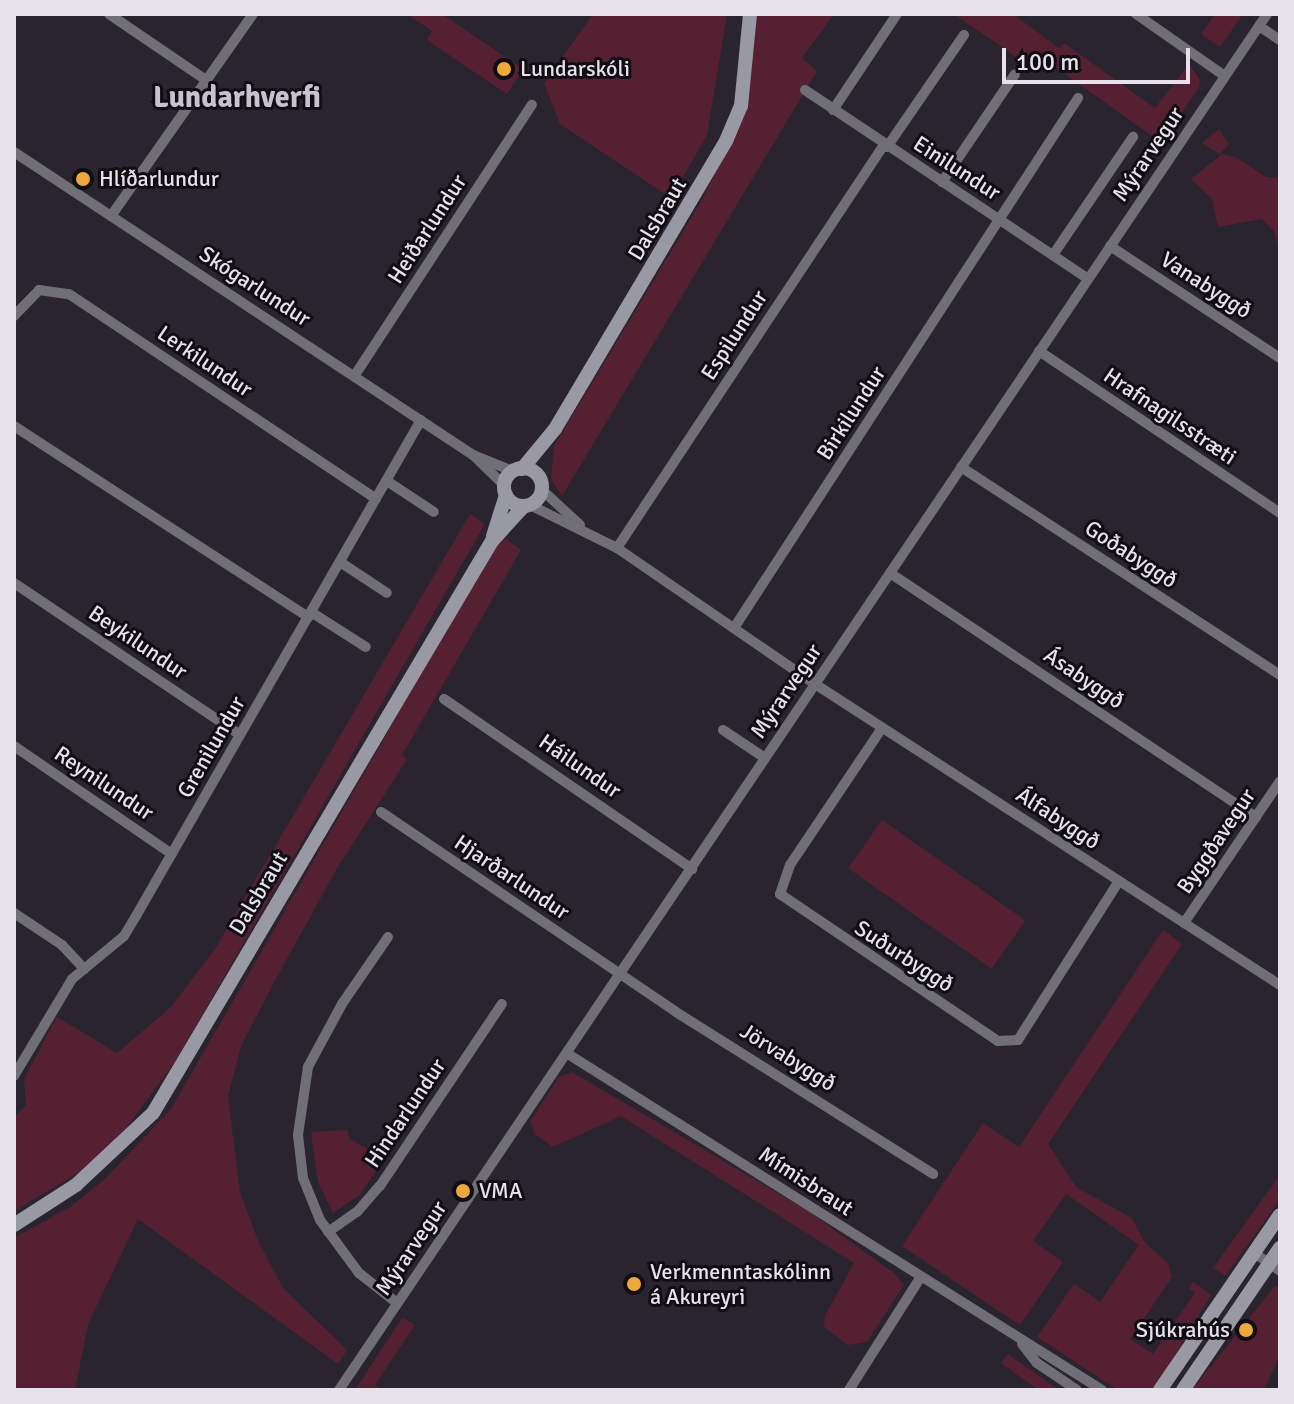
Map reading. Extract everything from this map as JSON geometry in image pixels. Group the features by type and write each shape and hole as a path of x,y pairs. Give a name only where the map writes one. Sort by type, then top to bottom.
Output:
{"street":[{"path":"109,14 206,80"},
{"path":"111,216 253,14"},
{"name":"Dalsbraut","path":"492,541 505,490 518,470 555,429 726,141 741,106 750,14"},
{"path":"833,110 897,14"},
{"path":"1136,14 1225,76"},
{"name":"Mýrarvegur","path":"339,1390 1267,14"},
{"path":"1259,26 1280,40"},
{"name":"Espilundur","path":"617,548 885,146 964,35"},
{"path":"942,182 1015,74"},
{"name":"Einilundur","path":"805,90 1088,279"},
{"name":"Birkilundur","path":"734,628 1078,98"},
{"name":"Heiðarlundur","path":"355,375 532,105"},
{"path":"1053,255 1133,137"},
{"name":"Skógarlundur","path":"14,152 473,455 505,490"},
{"name":"Vanabyggð","path":"1110,246 1280,358"},
{"name":"Lerkilundur","path":"14,316 39,290 69,294 376,499"},
{"name":"Hrafnagilsstræti","path":"1039,351 1280,513"},
{"name":"Grenilundur","path":"14,1076 84,969 124,936 421,420"},
{"path":"14,426 310,615 366,647"},
{"name":"Dalsbraut","path":"14,1225 76,1185 153,1113 492,541 541,487 555,429"},
{"name":"Skógarlundur","path":"473,455 518,470"},
{"name":"Goðabyggð","path":"961,467 1280,675"},
{"path":"518,470 536,475 541,487 582,526 815,684"},
{"path":"387,481 434,512"},
{"path":"505,490 527,506 582,526"},
{"path":"340,562 387,593"},
{"name":"Ásabyggð","path":"890,573 1256,817"},
{"name":"Beykilundur","path":"14,583 240,735"},
{"name":"Álfabyggð","path":"815,684 1280,985"},
{"name":"Háilundur","path":"444,699 692,869"},
{"name":"Suðurbyggð","path":"882,728 790,865 780,894 998,1041 1018,1040 1119,881"},
{"path":"723,730 765,758"},
{"name":"Reynilundur","path":"14,746 172,854"},
{"name":"Byggðavegur","path":"1184,923 1280,781"},
{"name":"Hjarðarlundur","path":"381,812 621,975"},
{"path":"14,913 62,945 84,969"},
{"path":"388,937 329,1024 303,1088 298,1135 303,1178 328,1232 359,1273 397,1303"},
{"name":"Jörvabyggð","path":"621,975 933,1174"},
{"name":"Hindarlundur","path":"328,1232 357,1212 380,1186 502,1004"},
{"name":"Mímisbraut","path":"568,1054 1021,1342 1102,1390"},
{"path":"1160,1390 1280,1215"},
{"path":"1183,1390 1275,1268 1280,1248"},
{"path":"1253,1252 1275,1268"},
{"path":"849,1390 920,1278"},
{"name":"Mímisbraut","path":"1021,1342 1037,1363 1077,1390"}],"shaded area":[{"path":"407,14 442,14 523,69 507,94 427,40 432,31"},
{"path":"593,14 727,14 707,135 671,198 560,124 544,83"},
{"path":"756,14 834,14 802,58 817,71 562,496 551,479 554,446 701,202 747,110"},
{"path":"954,14 1013,14 1059,48 1064,43 1155,108 1189,64 1200,80 1199,87 1162,143 1038,55 1029,66"},
{"path":"1215,14 1243,14 1220,47 1201,34"},
{"path":"1219,129 1229,144 1220,154 1236,157 1266,177 1280,178 1280,258 1275,233 1262,219 1218,227 1212,199 1191,179 1221,155 1202,143"},
{"path":"470,514 485,524 175,1062 121,1135 83,1170 14,1211 14,1118 26,1105 24,1079 57,1017 117,1053 171,1007 215,949"},
{"path":"501,535 521,550 402,755 407,759 336,870 272,986 241,1046 228,1096 240,1192 258,1241 283,1288 347,1350 338,1364 138,1219 88,1324 75,1390 14,1390 14,1238 70,1207 105,1179 171,1109"},
{"path":"882,820 1025,920 992,969 848,868"},
{"path":"1163,930 1182,944 1048,1144 1076,1187 1132,1218 1145,1243 1168,1263 1172,1277 1130,1339 1153,1354 1195,1293 1189,1288 1193,1282 1211,1295 1154,1390 1118,1390 1037,1337 1074,1284 1100,1302 1139,1245 1066,1194 1033,1241 1063,1262 1020,1325 902,1246 983,1123 1019,1147"},
{"path":"572,1072 808,1211 895,1274 904,1285 867,1342 848,1345 824,1327 825,1316 854,1263 621,1116 553,1147 535,1134 530,1122 559,1077"},
{"path":"347,1130 350,1139 384,1158 360,1195 333,1213 318,1182 311,1132"},
{"path":"1280,1175 1280,1200 1225,1276 1213,1268"},
{"path":"1274,1287 1280,1287 1280,1354 1264,1390 1192,1390"},
{"path":"402,1318 415,1325 375,1385 382,1390 355,1390"},
{"path":"1008,1354 1059,1390 1038,1390 1001,1363"}],"place":[{"name":"Lundarskóli","path":"504,69"},
{"name":"Hlíðarlundur","path":"83,179"},
{"name":"VMA","path":"463,1191"},
{"name":"Verkmenntaskólinn á Akureyri","path":"634,1284"},
{"name":"Sjúkrahús","path":"1246,1330"}],"district":[{"name":"Lundarhverfi","path":"237,98"}]}
